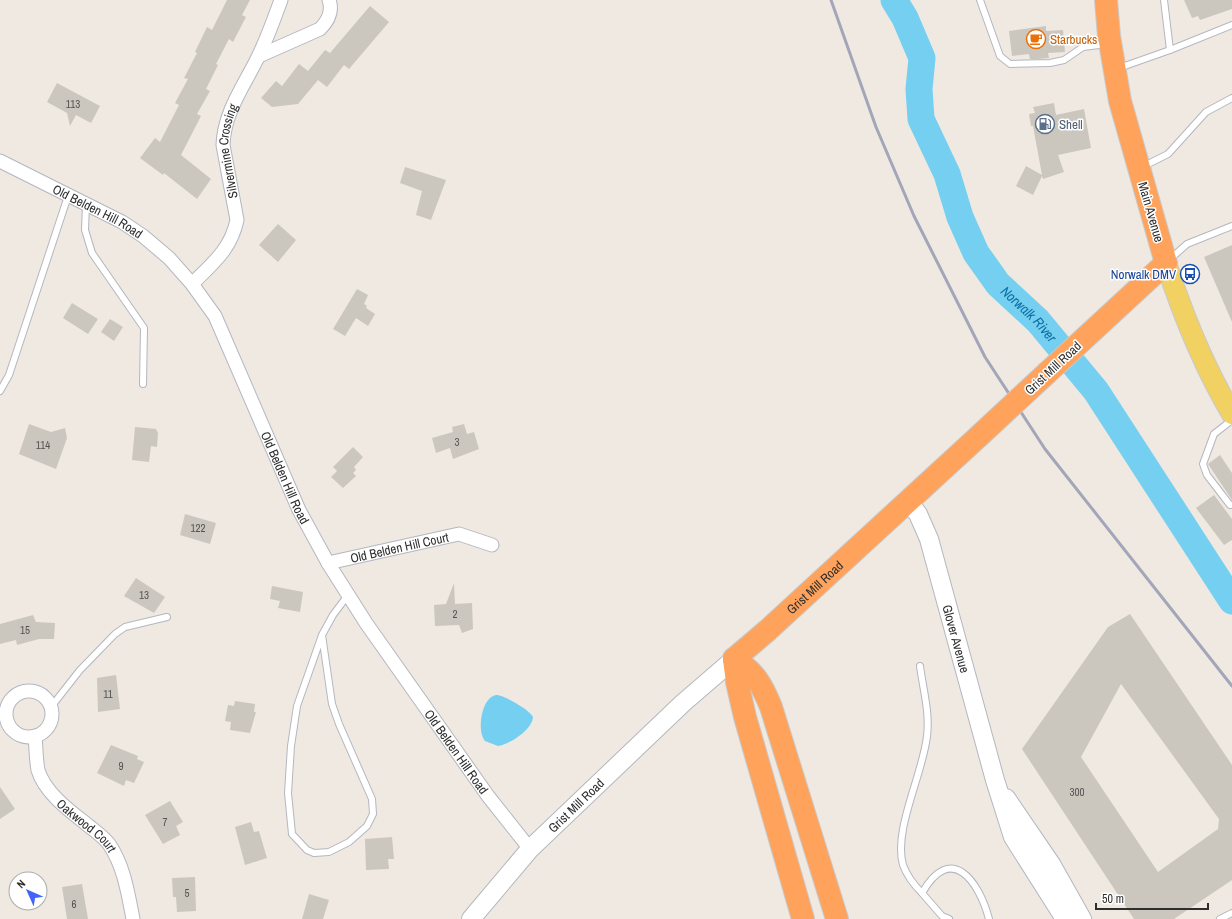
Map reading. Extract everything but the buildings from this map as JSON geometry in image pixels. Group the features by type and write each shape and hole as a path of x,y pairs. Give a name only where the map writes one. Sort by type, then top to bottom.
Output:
{"highway":[{"name":"Main Avenue","path":"1106,0 1113,70 1138,169 1166,263"},
{"name":"Grist Mill Road","path":"734,659 978,437 1166,263"},
{"path":"734,659 736,682 745,717 803,919"},
{"path":"734,659 748,668 756,677 771,707 837,919"}],"main road":[{"name":"Main Avenue","path":"1166,263 1179,304 1224,392 1232,414"}],"street":[{"name":"Silvermine Crossing","path":"192,284 225,251 234,231 237,220 223,145 223,135 233,103 259,56 281,0"},
{"path":"259,56 320,29 326,22 330,13 329,0"},
{"name":"Old Belden Hill Road","path":"0,161 122,222 143,236 169,258 192,284 215,316 299,510 328,563 366,623 488,796 530,849"},
{"name":"Glover Avenue","path":"908,501 920,518 929,539 995,780 1013,837 1064,919"},
{"name":"Old Belden Hill Court","path":"328,563 459,534 492,544"},
{"name":"Grist Mill Road","path":"472,919 530,849 683,703 734,659"},
{"path":"29,692 41,694 51,707 51,721 48,728 35,736 27,737 20,735 13,730 8,720 8,707 12,700 18,695 29,692"},
{"name":"Oakwood Court","path":"35,736 38,770 48,788 72,812 108,843 116,857 127,887 133,919"},
{"name":"Glover Avenue","path":"995,780 1050,864 1082,919"}],"lane":[{"path":"980,0 1000,56 1010,64 1050,63 1064,60 1083,47 1110,44"},
{"path":"1164,0 1170,50"},
{"path":"1113,70 1170,50 1232,25"},
{"path":"1138,169 1168,154 1206,112 1232,98"},
{"path":"0,391 9,375 68,196"},
{"path":"86,204 85,230 92,253 144,328 143,384"},
{"path":"1166,263 1187,244 1232,226"},
{"path":"1232,420 1214,434 1203,464 1207,475 1230,505 1232,505"},
{"path":"322,635 332,704 339,724 372,799 373,814 367,826 349,842 330,852 314,853 307,850 292,834 288,793 291,746 297,706 322,635 333,615 348,595"},
{"path":"51,707 80,670 115,634 124,627 167,618"},
{"path":"920,666 926,707 927,735 923,763 901,839 903,865 911,881 942,916 949,919"},
{"path":"922,893 929,880 941,870 956,868 967,874 975,886 986,907 989,919"},
{"path":"1220,919 1232,913"}],"water":[{"path":"496,695 505,697 516,703 533,717 529,727 520,736 498,746 485,741 482,736 481,729 482,715 487,701"}],"waterway":[{"name":"Norwalk River","path":"894,0 905,18 922,58 919,89 921,119 947,174 960,217 976,253 998,284 1038,321 1096,391 1232,601"}],"railway":[{"path":"831,0 876,127 914,216 985,357 1045,449 1232,686"}],"place":[{"name":"Starbucks","path":"1036,39"},
{"name":"Shell","path":"1045,124"},
{"name":"Norwalk DMV","path":"1190,274"}]}
